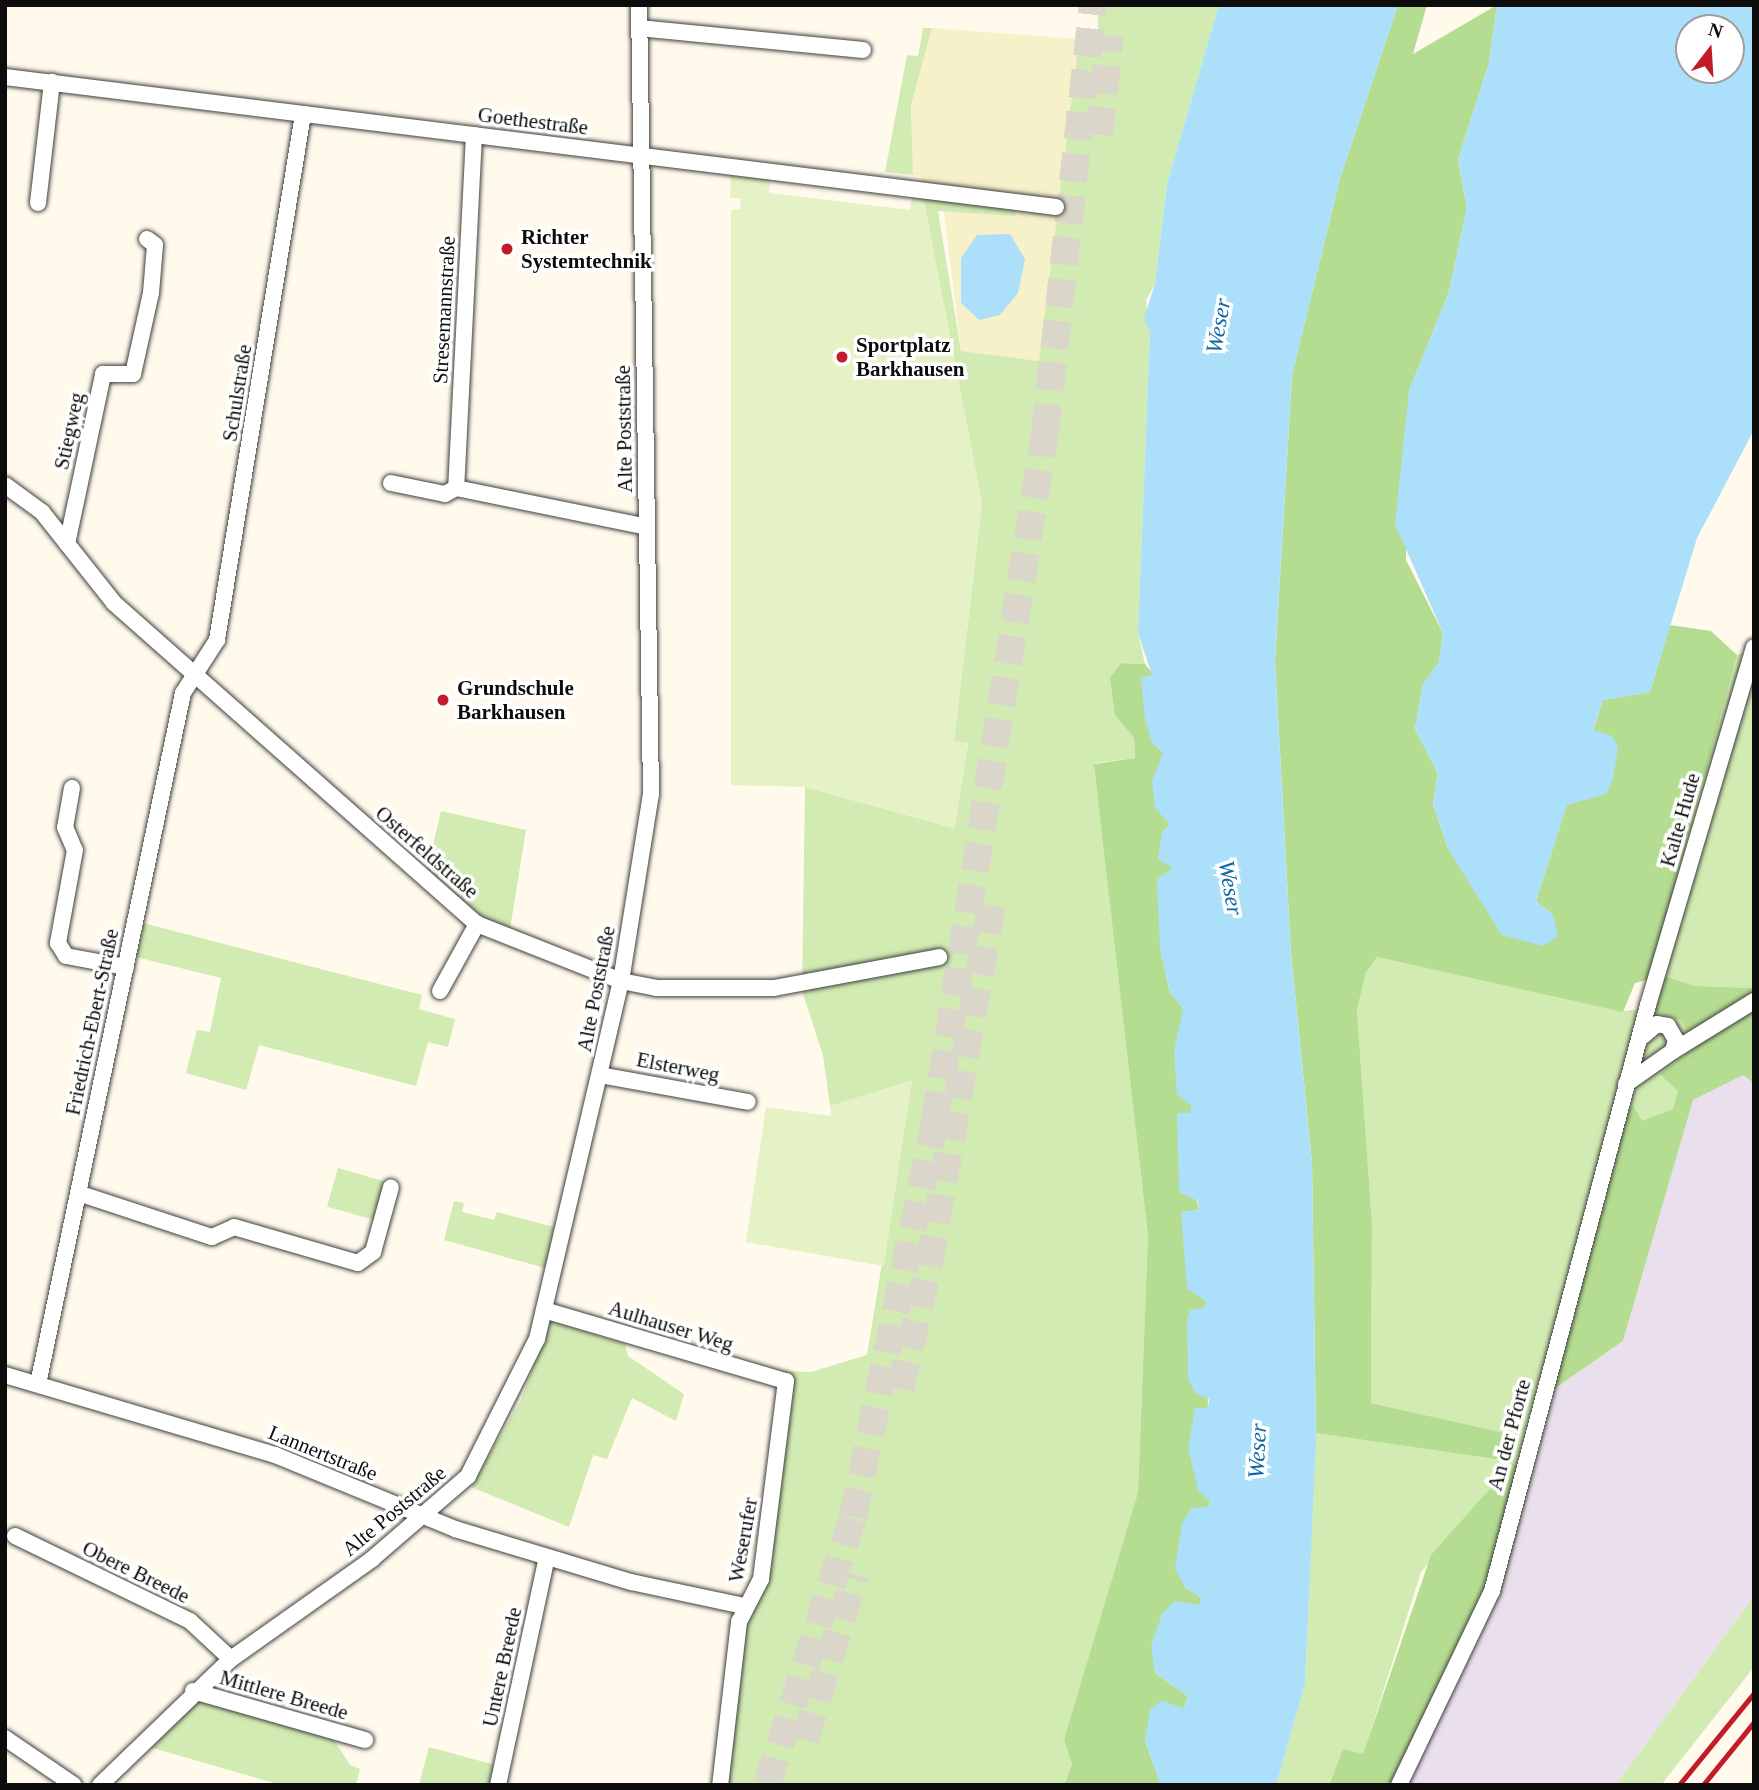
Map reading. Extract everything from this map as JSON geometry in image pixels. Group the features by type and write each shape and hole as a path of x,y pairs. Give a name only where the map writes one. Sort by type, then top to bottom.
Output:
{"street":[{"name":"Alte Poststraße","path":"100,1785 193,1691 231,1659 423,1517 468,1476 489,1444 526,1369 544,1310 621,981 651,794 639,5"},
{"path":"639,28 863,50"},
{"name":"Goethestraße","path":"5,76 1056,207"},
{"path":"38,203 52,82"},
{"name":"Schulstraße","path":"192,671 217,640 303,114"},
{"name":"Stresemannstraße","path":"456,488 474,135"},
{"name":"Stiegweg","path":"68,544 103,374 134,374 151,293 155,246 147,239"},
{"path":"391,483 445,494 456,488 647,527"},
{"name":"Osterfeldstraße","path":"5,485 41,512 114,603 477,924 621,981 656,988 774,988 939,957"},
{"name":"Kalte Hude","path":"1648,1005 1754,647"},
{"name":"Friedrich-Ebert-Straße","path":"38,1384 125,967 192,671"},
{"path":"72,788 65,827 75,850 58,943 66,956 125,967"},
{"path":"440,991 477,924"},
{"path":"1626,1084 1673,1051 1754,1001"},
{"name":"An der Pforte","path":"1399,1785 1492,1591 1648,1005"},
{"path":"1638,1040 1657,1024 1668,1026 1675,1033 1673,1051"},
{"name":"Elsterweg","path":"600,1075 648,1079 748,1102"},
{"path":"78,1193 212,1237 234,1227 358,1263 373,1252 391,1187"},
{"name":"Aulhauser Weg","path":"544,1310 786,1381"},
{"name":"Lannertstraße","path":"5,1375 275,1455 423,1517 547,1557 744,1606"},
{"name":"Weserufer","path":"720,1785 744,1606 761,1578 786,1381"},
{"name":"Obere Breede","path":"15,1536 190,1621 231,1659"},
{"name":"Untere Breede","path":"498,1785 547,1557"},
{"name":"Mittlere Breede","path":"193,1691 365,1740"},
{"path":"5,1738 74,1785"}],"shaded area":[{"path":"932,28 1079,39 1039,361 961,351 944,211 1016,215 923,197 921,176 913,175 911,105"},
{"path":"1743,1074 1754,1083 1754,1596 1616,1785 1407,1785 1502,1590 1554,1389 1623,1341 1693,1099"}],"green space":[{"path":"1097,5 1219,5 1167,184 1155,284 1146,300 1150,331 1138,633 1145,664 1121,663 1115,715 1134,738 1135,758 1095,763 1148,1236 1138,1492 1064,1739 1072,1765 1064,1785 722,1785 742,1608 760,1585 781,1371 811,1372 867,1355 912,1081 830,1106 823,1055 802,991 805,787 954,828 968,744 954,741 982,503 923,197 1014,209 1016,216 938,211 961,351 1039,361 1079,39 1099,40"},
{"path":"1398,5 1427,5 1413,54 1497,5 1489,63 1458,160 1467,208 1449,292 1409,391 1406,560 1443,633 1439,663 1423,684 1415,729 1438,773 1433,804 1448,849 1553,915 1536,901 1567,804 1606,794 1614,768 1593,731 1603,700 1650,692 1670,625 1711,631 1737,655 1650,979 1635,983 1623,1012 1377,957 1366,972 1357,1010 1372,1224 1371,1403 1505,1433 1501,1460 1316,1433 1312,1163 1291,954 1275,661 1292,375 1340,178"},
{"path":"923,28 932,28 911,105 913,175 885,172 907,55 918,56"},
{"name":"Sportplatz Barkhausen","path":"731,174 770,179 769,193 910,210 912,197 923,197 982,503 954,740 968,743 955,828 805,787 731,785 731,210 741,209 740,198 730,198"},
{"path":"1754,651 1754,988 1695,986 1662,975 1666,1012 1682,1021 1694,1048 1673,1109 1642,1122 1633,1107 1530,1467 1512,1464 1421,1572 1363,1755 1343,1749 1329,1785 1276,1785 1305,1684 1316,1433 1500,1460 1505,1433 1371,1403 1372,1224 1357,1010 1366,972 1377,957 1623,1011 1640,1009 1737,655"},
{"path":"1121,663 1145,664 1154,675 1163,753 1173,868 1160,949 1170,992 1183,1008 1192,1106 1191,1113 1178,1113 1199,1210 1182,1212 1206,1301 1208,1409 1196,1408 1210,1501 1185,1587 1202,1598 1200,1605 1155,1673 1188,1696 1184,1708 1145,1741 1161,1785 1064,1785 1072,1765 1064,1739 1138,1492 1148,1236 1094,764 1135,758 1134,738 1115,715 1110,678"},
{"path":"441,811 526,830 510,929 483,918 427,870"},
{"path":"143,923 422,995 419,1009 455,1019 448,1047 428,1042 416,1086 259,1045 246,1090 186,1073 197,1030 210,1032 221,978 136,957"},
{"path":"1662,975 1695,986 1754,988 1754,1083 1743,1075 1693,1100 1623,1341 1554,1389 1502,1590 1407,1785 1329,1785 1343,1749 1363,1754 1431,1555 1512,1464 1530,1467 1629,1110 1633,1106 1642,1121 1673,1109 1678,1091 1660,1074 1694,1048 1682,1021 1652,1010"},
{"path":"912,1080 884,1266 746,1242 766,1107 831,1116 830,1106"},
{"path":"338,1168 386,1182 375,1220 327,1206"},
{"path":"454,1201 464,1203 462,1212 494,1220 497,1212 554,1227 545,1268 444,1240"},
{"path":"550,1321 625,1344 628,1356 684,1394 676,1421 632,1398 607,1459 593,1455 569,1527 471,1487 521,1400"},
{"path":"1754,1596 1754,1667 1661,1785 1616,1785"},
{"path":"197,1700 333,1738 350,1765 360,1769 356,1785 281,1785 146,1746"},
{"path":"429,1747 495,1765 490,1785 419,1785"}],"water":[{"name":"Weser","path":"1219,5 1398,5 1340,178 1292,375 1275,661 1291,954 1312,1163 1316,1443 1305,1684 1276,1785 1161,1785 1145,1741 1150,1710 1161,1701 1184,1708 1188,1696 1155,1673 1151,1646 1162,1614 1175,1601 1200,1605 1202,1598 1185,1587 1175,1569 1182,1523 1192,1508 1208,1507 1210,1501 1198,1490 1188,1448 1195,1408 1208,1408 1209,1399 1195,1393 1188,1378 1187,1321 1190,1310 1204,1308 1206,1301 1187,1289 1181,1212 1199,1210 1198,1201 1179,1192 1177,1113 1190,1113 1192,1106 1177,1094 1174,1051 1183,1008 1170,992 1160,949 1157,879 1173,868 1158,859 1162,832 1170,824 1155,808 1152,781 1163,753 1152,743 1145,719 1141,678 1152,675 1138,633 1150,331 1144,318 1155,284 1167,184"},
{"path":"1497,5 1754,5 1754,430 1697,538 1650,692 1603,700 1593,730 1612,736 1618,747 1613,779 1606,794 1567,805 1536,901 1553,915 1558,936 1543,946 1502,935 1448,849 1433,804 1438,773 1415,729 1423,684 1439,662 1443,633 1395,524 1409,391 1449,292 1467,208 1458,160 1489,63"},
{"path":"1010,234 1025,259 1018,293 1000,315 979,320 961,303 961,258 977,235"}],"tunnel":[{"path":"767,1785 853,1517 935,1120 1045,432 1093,5"},
{"path":"1099,135 1110,36"},
{"path":"900,1389 929,1264 994,892"},
{"path":"805,1740 855,1574"}],"railway":[{"path":"1679,1785 1754,1693"},
{"path":"1703,1785 1754,1722"}],"place":[{"name":"Richter Systemtechnik","path":"507,249"},
{"name":"Sportplatz Barkhausen","path":"842,357"},
{"name":"Grundschule Barkhausen","path":"443,700"}]}
